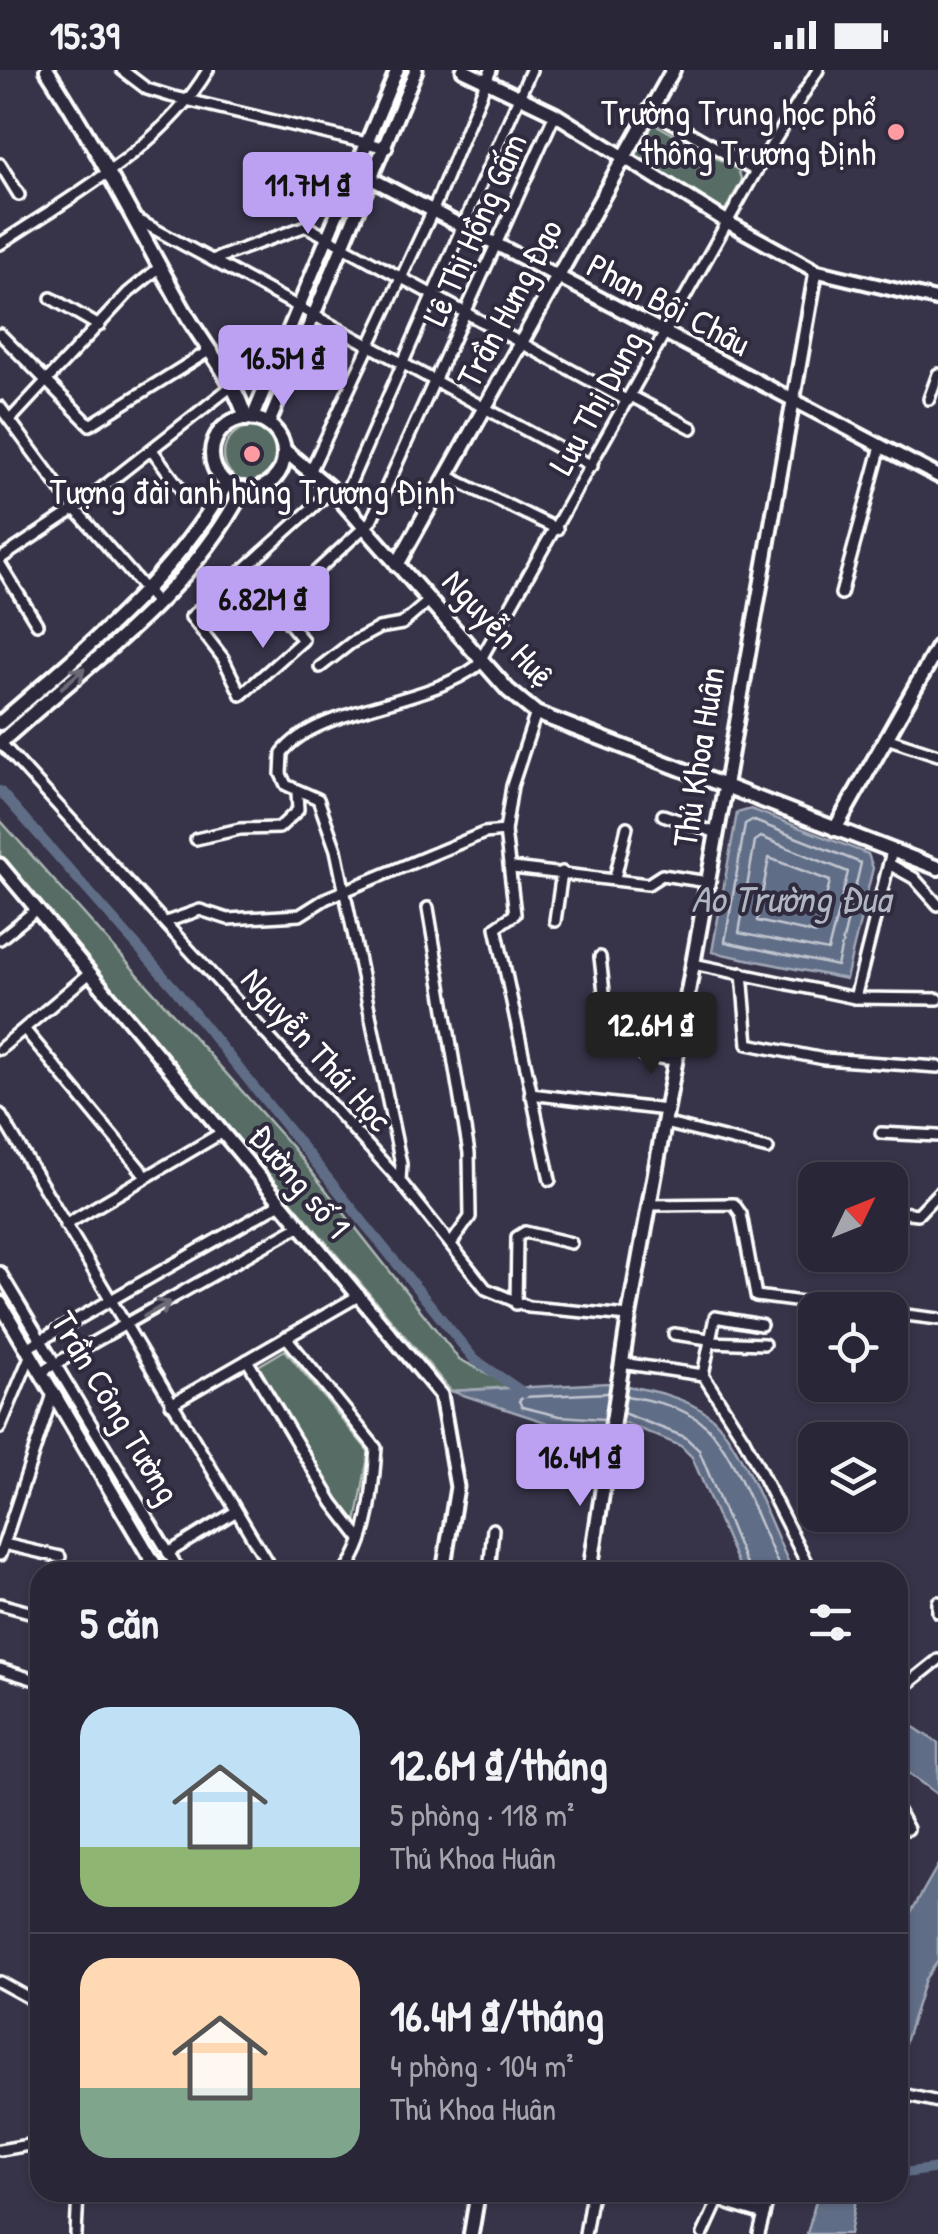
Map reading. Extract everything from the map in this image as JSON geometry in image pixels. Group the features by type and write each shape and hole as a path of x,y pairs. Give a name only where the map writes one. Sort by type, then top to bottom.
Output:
{"main road":[{"path":"47,70 109,171 207,352 232,386 249,419"},
{"name":"Trần Hưng Đạo","path":"397,565 672,70"},
{"path":"249,419 268,425 284,450 283,462 271,482 243,489 227,484 214,464 215,441 230,424 249,419"},
{"name":"Nguyễn Huệ","path":"284,450 332,490 508,690 536,713 835,830 891,857 938,868"},
{"path":"0,723 146,591 198,534 227,484"},
{"path":"0,742 157,602 202,556 243,489"},
{"path":"835,830 938,647"},
{"name":"Thủ Khoa Huân","path":"592,1562 621,1367 725,788"},
{"name":"Trần Công Tường","path":"0,1303 153,1562"},
{"path":"471,2234 476,2202"}],"street":[{"path":"122,70 147,89 387,148"},
{"path":"0,244 109,171 188,100 208,70"},
{"path":"249,419 302,308 397,70"},
{"path":"268,425 374,180 416,70"},
{"path":"464,70 489,75 729,223 816,271 938,300"},
{"path":"342,502 531,70"},
{"name":"Lưu Thị Dung","path":"482,658 756,171 818,70"},
{"path":"311,470 402,278 489,75"},
{"path":"649,109 756,171"},
{"name":"Lê Thị Hồng Gấm","path":"364,526 436,382 556,114"},
{"path":"0,164 19,196"},
{"name":"Phan Bội Châu","path":"374,180 938,476"},
{"path":"136,218 592,466"},
{"path":"212,260 301,227 330,236 520,345 692,428"},
{"path":"10,420 48,384 140,280 160,267"},
{"name":"Thủ Khoa Huân","path":"725,788 735,710 816,271"},
{"path":"51,298 98,326"},
{"path":"0,334 92,426 207,352"},
{"path":"929,399 938,374"},
{"path":"37,624 0,561 76,510 232,386"},
{"path":"0,407 76,510 157,602"},
{"path":"841,594 881,446"},
{"path":"152,450 183,492"},
{"path":"449,477 557,529"},
{"path":"245,570 303,640 241,695 222,658 191,617 332,490"},
{"path":"295,591 364,526"},
{"path":"320,667 351,642 402,624 430,600"},
{"path":"400,1181 401,1164 323,807 312,795 286,785 280,759 302,734 448,684 482,658"},
{"path":"536,713 512,786 506,832 515,914 496,926 550,1180"},
{"path":"886,738 938,755"},
{"name":"Nguyễn Thái Học","path":"0,742 400,1181 486,1289 516,1304 630,1316"},
{"path":"196,840 240,830 278,828 298,810 297,792"},
{"path":"663,815 717,834"},
{"path":"616,878 627,827"},
{"path":"166,922 205,910 228,920 288,918 484,833 506,832"},
{"path":"855,998 891,857 938,905"},
{"name":"Đường số 1","path":"0,865 441,1396 457,1487 444,1562"},
{"path":"512,868 648,884 666,875 708,882"},
{"path":"555,920 562,872"},
{"path":"428,908 468,1152 470,1218 451,1244"},
{"path":"0,939 37,909"},
{"path":"600,957 607,1018 635,1033 644,1056 676,1060"},
{"path":"693,964 855,998 938,999"},
{"path":"0,1049 90,973"},
{"path":"742,973 748,1044 824,1059 938,1067"},
{"path":"25,1030 146,1176"},
{"path":"530,1094 665,1116 768,1150"},
{"path":"0,1114 267,1562"},
{"path":"66,1224 223,1132"},
{"path":"880,1133 938,1136"},
{"path":"908,1213 918,1214 938,1194"},
{"path":"0,1428 29,1351 280,1203"},
{"path":"649,1205 734,1204 741,1214 756,1296 798,1301"},
{"path":"41,1372 301,1225"},
{"path":"516,1304 517,1237 525,1232 571,1243"},
{"name":"Trần Công Tường","path":"0,1272 174,1562"},
{"path":"171,1404 360,1295"},
{"path":"908,1316 938,1320"},
{"path":"761,1325 715,1318 703,1375 744,1439 806,1562"},
{"path":"674,1334 764,1344"},
{"path":"286,1337 376,1448 372,1491 360,1538 349,1562"},
{"path":"247,1360 334,1504 360,1538"},
{"path":"621,1367 703,1375"},
{"path":"0,1555 53,1394"},
{"path":"168,1552 235,1512"},
{"path":"490,1562 493,1529"},
{"path":"4,1544 60,1557"},
{"path":"938,1602 938,1612"},
{"path":"0,1604 30,1612"},
{"path":"908,1684 938,1660"},
{"path":"0,1669 30,1677"},
{"path":"0,1982 30,1998"},
{"path":"908,2095 938,2102"},
{"path":"0,2150 30,2146"},
{"path":"76,2234 78,2202"},
{"path":"585,2234 590,2202"},
{"path":"703,2234 716,2202"},
{"path":"733,2202 764,2215"},
{"path":"759,2234 767,2202"}],"green space":[{"path":"653,123 738,170 742,181 724,212 712,213 629,161 645,125"},
{"path":"252,427 272,435 280,455 272,475 252,483 232,475 224,455 232,435"},
{"path":"0,820 292,1147 459,1359 514,1387 451,1391 0,855"},
{"path":"285,1350 369,1452 356,1523 350,1527 253,1369"}],"water":[{"name":"Ao Trường Đua","path":"751,809 868,854 873,868 846,979 712,952 737,813"},
{"path":"609,1383 675,1397 699,1409 710,1416 733,1445 789,1562 737,1562 692,1457 681,1446 626,1423 598,1431 557,1426 451,1391"},
{"path":"908,1724 938,1743 938,1795 908,1773"},
{"path":"938,1865 938,1961 925,1979 908,2033 908,1918"},
{"path":"816,2202 855,2202 850,2234 807,2234"}],"waterway":[{"path":"0,791 174,988 474,1359 524,1393"},
{"path":"908,2172 938,2168"}],"place":[{"name":"Trường Trung học phổ thông Trương Định","path":"896,132"},
{"name":"Tượng đài anh hùng Trương Định","path":"252,454"}]}
